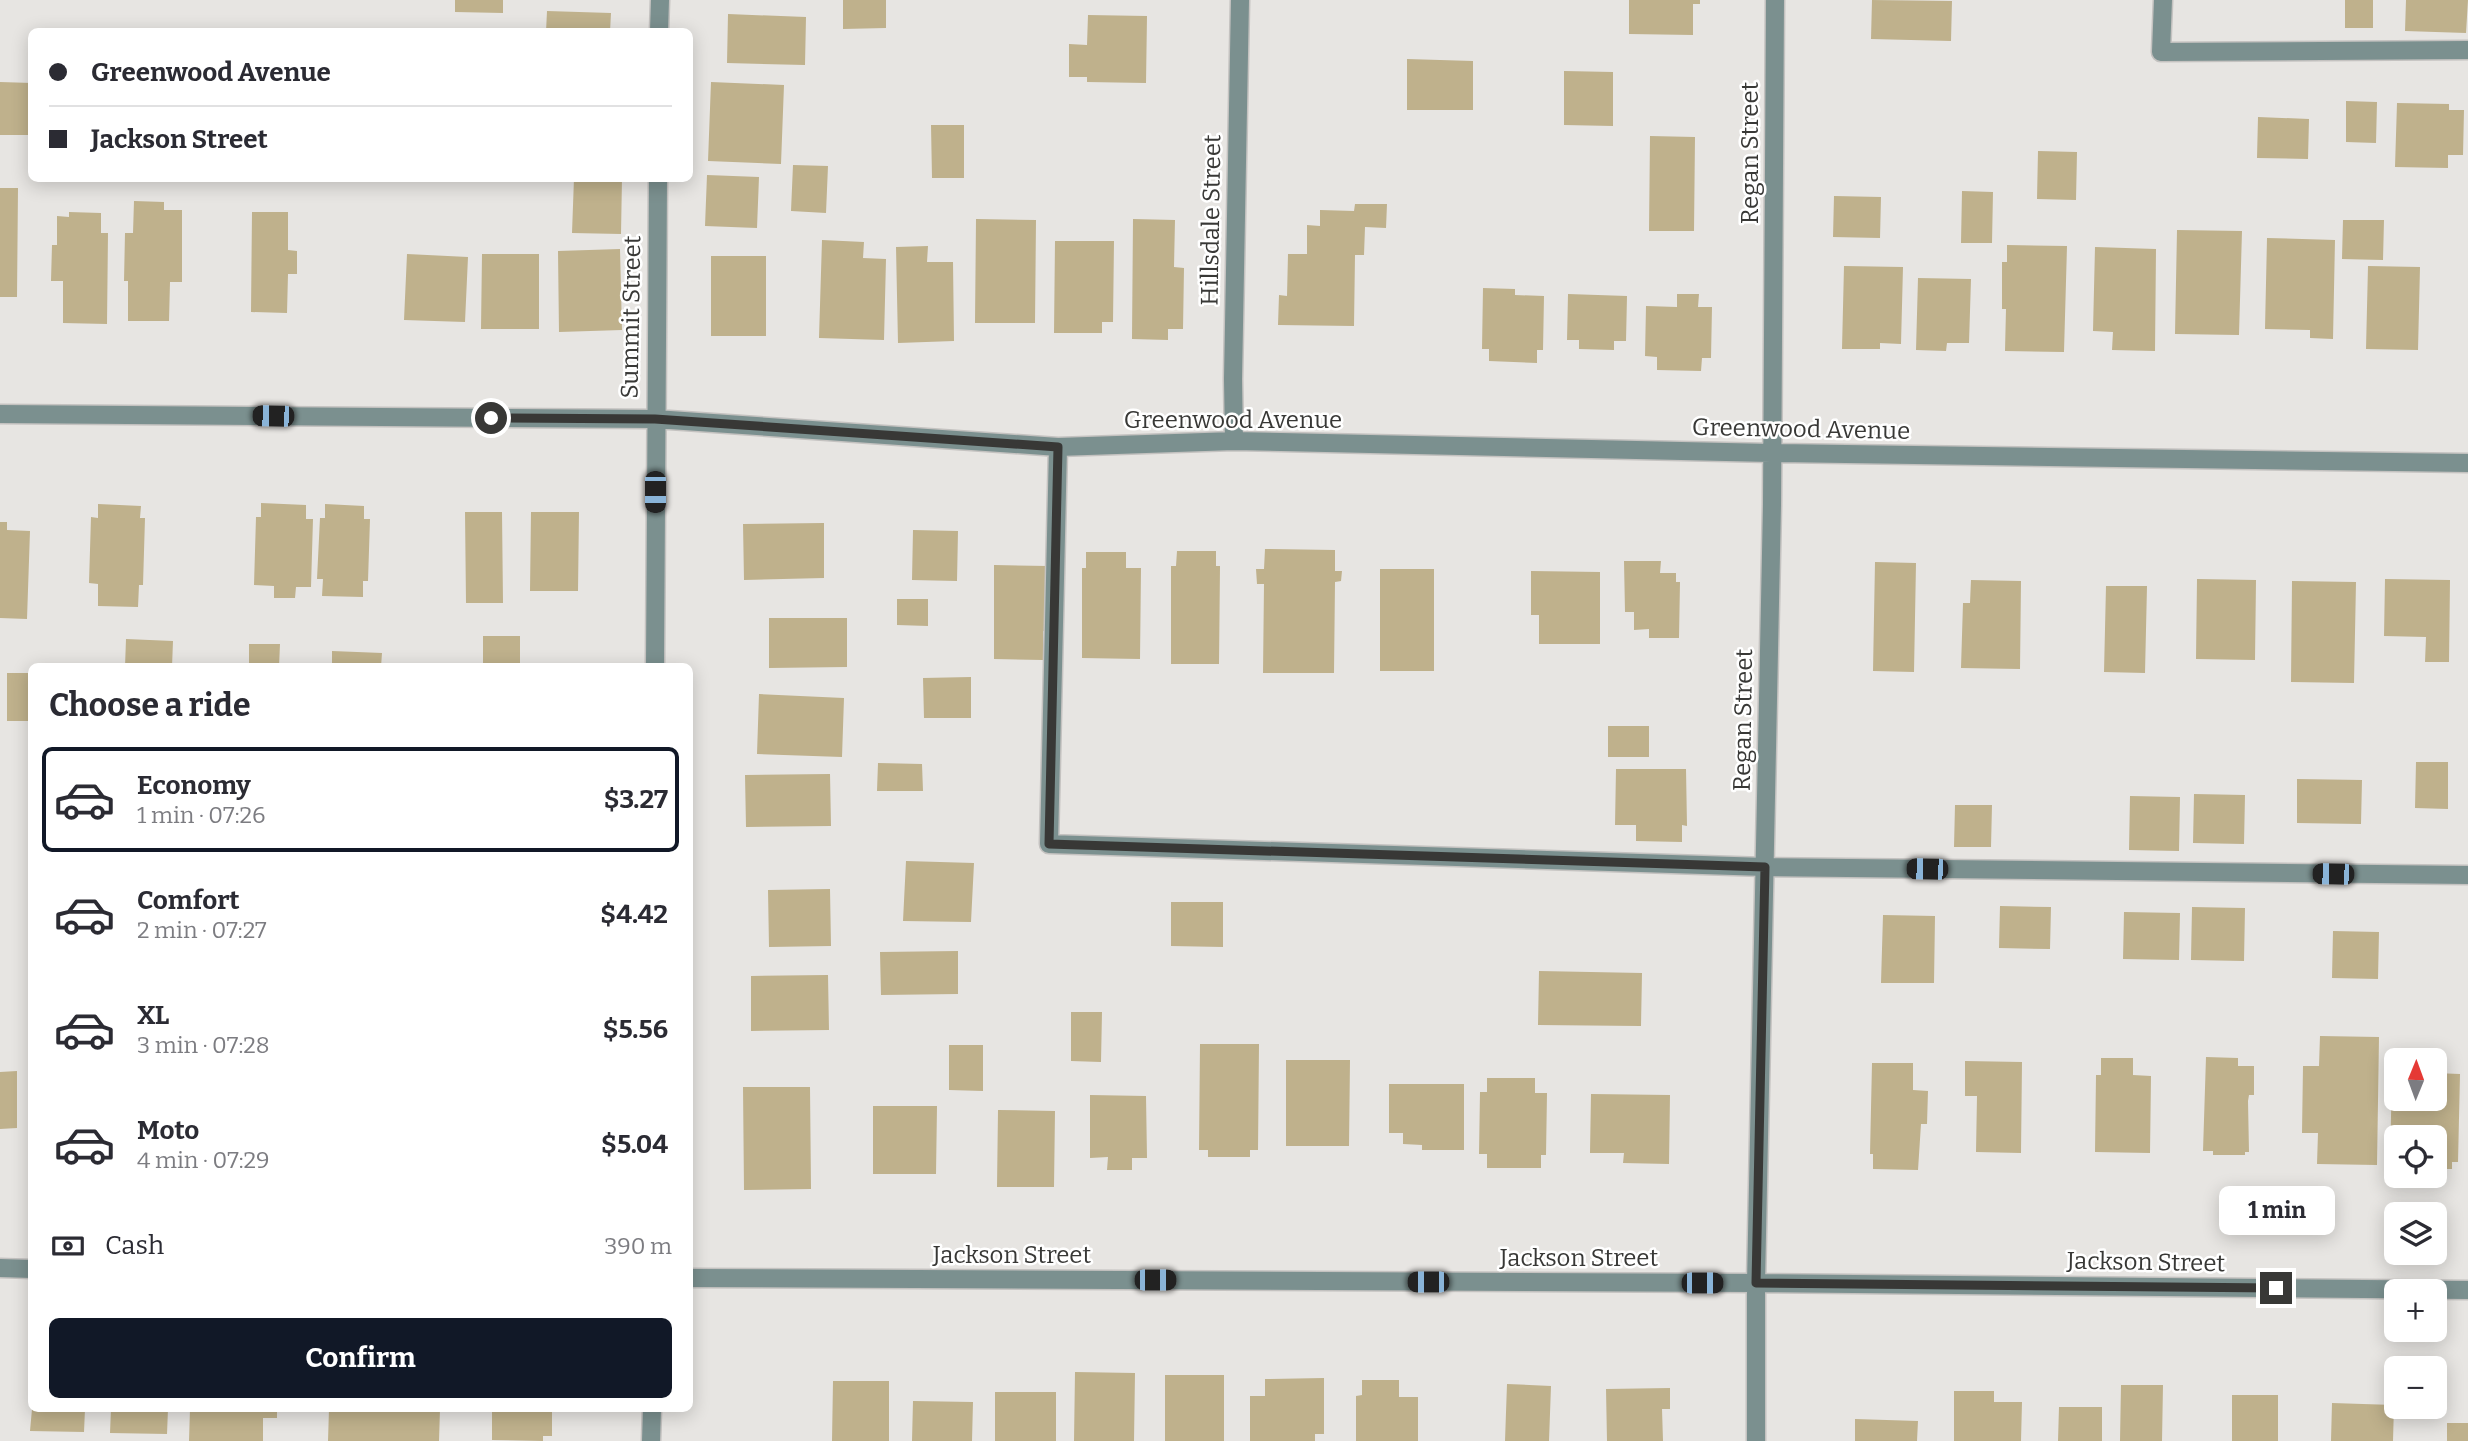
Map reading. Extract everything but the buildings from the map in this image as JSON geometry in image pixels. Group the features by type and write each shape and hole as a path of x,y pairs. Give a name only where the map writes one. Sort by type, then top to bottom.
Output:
{"street":[{"path":"659,28 660,0"},
{"name":"Hillsdale Street","path":"1234,441 1240,0"},
{"name":"Regan Street","path":"1756,1441 1756,1283 1772,519 1775,0"},
{"path":"2163,0 2161,52 2468,50"},
{"name":"Summit Street","path":"655,663 658,182"},
{"name":"Greenwood Avenue","path":"0,414 655,419 1058,447 1234,441 1771,453 2468,463"},
{"path":"1058,447 1049,844 1765,867 2468,875"},
{"path":"0,1268 28,1269"},
{"name":"Jackson Street","path":"693,1278 1756,1283 2468,1290"},
{"path":"651,1441 652,1412"}],"route":[{"path":"491,418 655,419 1058,447 1049,844 1765,867 1756,1283 2276,1288"}]}
